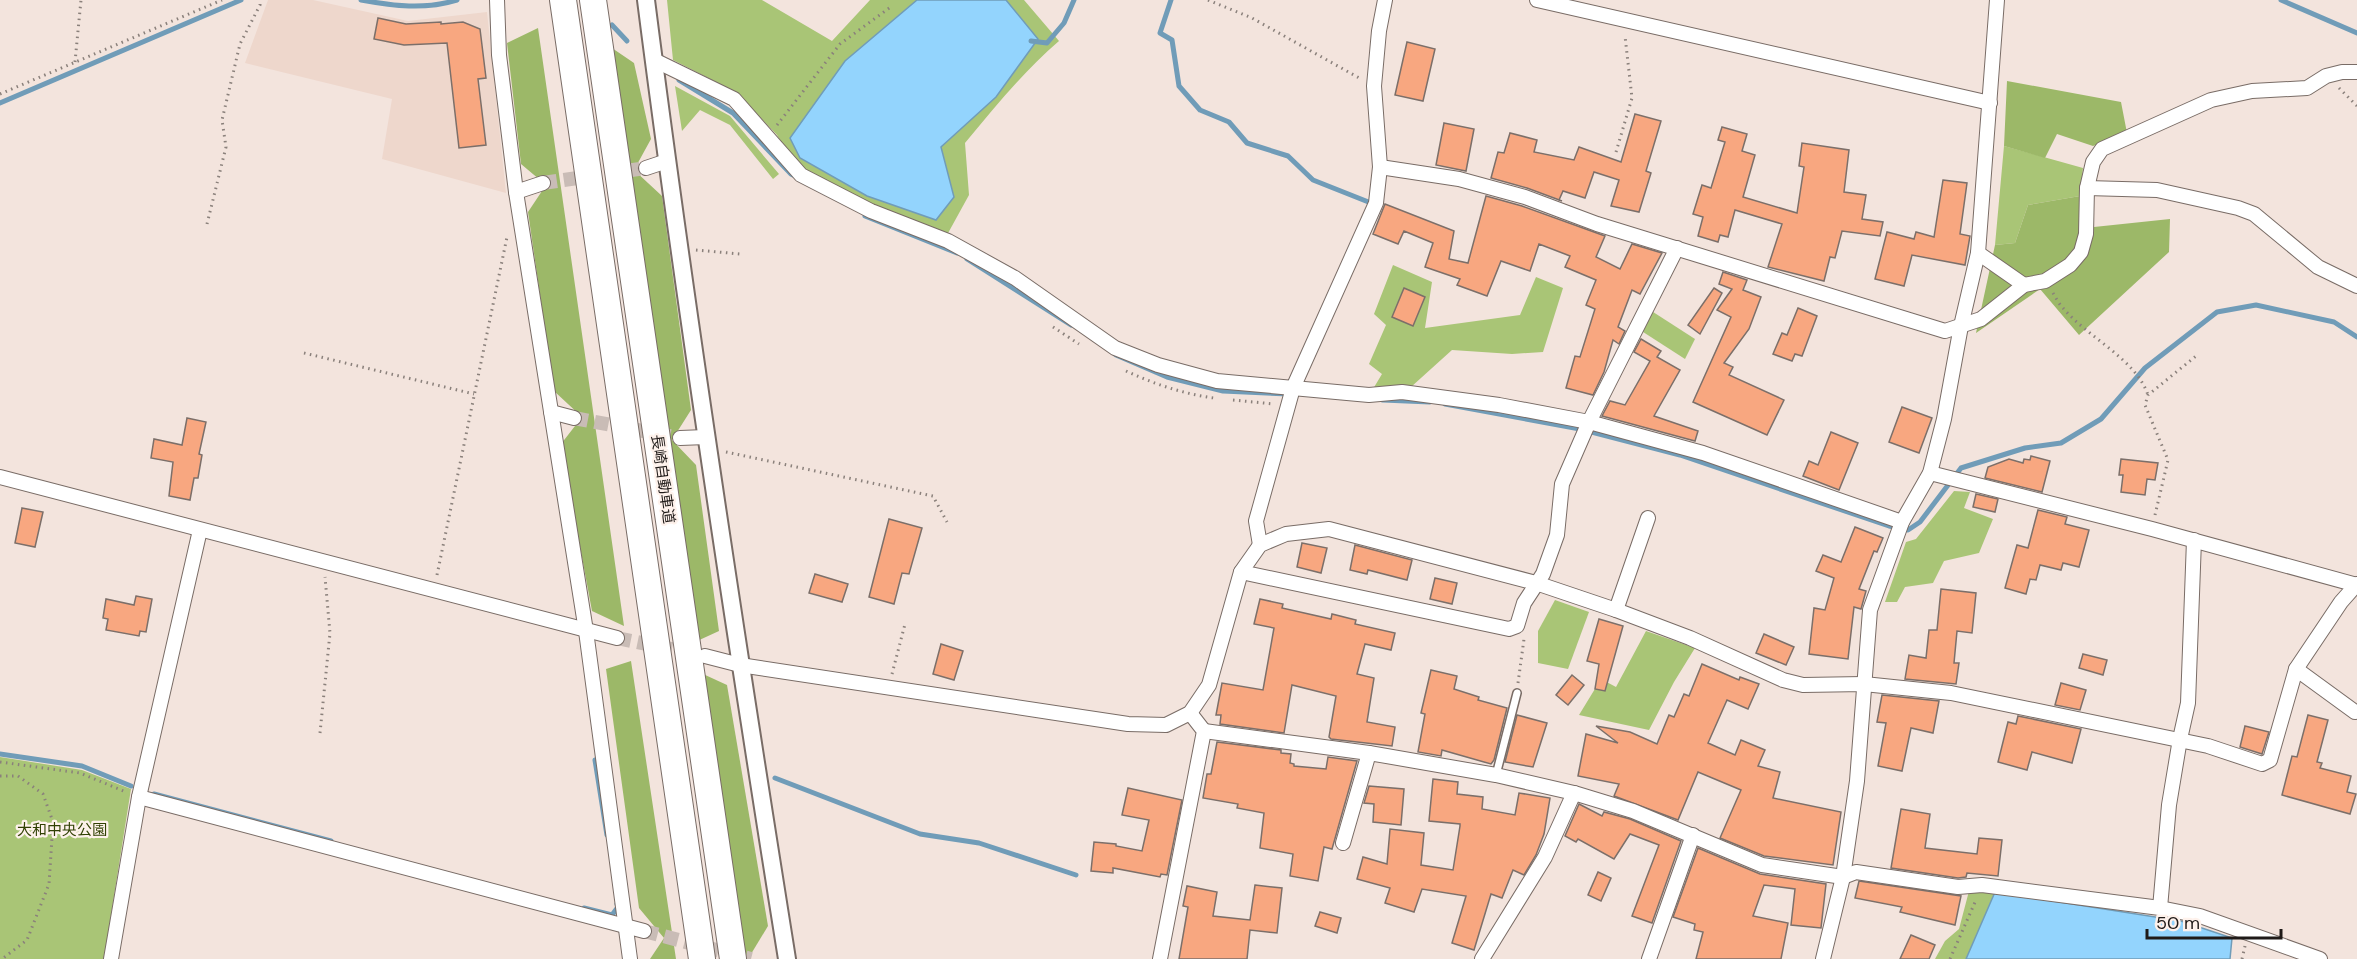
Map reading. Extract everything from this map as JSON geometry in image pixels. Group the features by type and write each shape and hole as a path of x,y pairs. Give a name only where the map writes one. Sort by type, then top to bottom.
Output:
{"highway":[{"name":"長崎自動車道","path":"563,0 702,959"},
{"name":"長崎自動車道","path":"593,0 733,959"}],"street":[{"path":"497,0 499,55 516,192 586,631 630,959"},
{"path":"646,0 707,443 787,959"},
{"path":"1260,545 1256,521 1293,388 1376,203 1380,167 1374,86 1379,31 1385,0"},
{"path":"1537,0 1990,103"},
{"path":"1823,959 1843,877 1857,781 1870,610 1902,522 1936,474 1961,326 1978,253 1997,0"},
{"path":"654,60 734,99 801,175 871,211 948,241 1006,273 1115,348 1158,364 1217,381 1369,395 1402,392 1499,405 1589,422 1704,453 1902,522"},
{"path":"1380,167 1459,179 1514,194 1597,224 1946,331 1981,319 2024,285 2045,281 2070,265 2081,252 2086,234 2087,188 2093,162 2102,149 2211,100 2252,91 2307,88 2326,76 2342,72 2357,72"},
{"path":"646,168 667,161"},
{"path":"516,192 543,183"},
{"path":"2087,188 2157,190 2238,208 2254,214 2318,267 2357,286"},
{"path":"1242,572 1509,629 1516,626 1524,603 1543,574 1557,536 1562,484 1589,422 1677,248"},
{"path":"1978,253 2024,285"},
{"path":"551,412 574,418"},
{"path":"680,438 707,443"},
{"path":"705,656 740,665 1128,724 1166,725 1190,713 1209,685 1242,572 1260,545 1286,534 1329,530 1536,583 1690,638 1783,680 1803,685 1864,684 1951,693 2180,739 2262,764 2270,760 2296,669 2341,602 2357,585 2194,540 1936,474"},
{"path":"0,477 617,638"},
{"path":"1616,610 1648,518"},
{"path":"111,959 139,797 200,530"},
{"path":"2160,908 2169,805 2188,703 2194,540"},
{"path":"2296,669 2355,712"},
{"path":"1190,713 1204,731 1369,753 1496,775 1574,792 1633,811 1762,865 1843,877 1856,872 1958,886 1982,885 2160,908 2200,916 2320,959"},
{"path":"1160,959 1204,731"},
{"path":"1343,843 1369,753"},
{"path":"1482,959 1545,857 1574,792"},
{"path":"139,797 644,931"},
{"path":"1649,959 1693,835"}],"lane":[{"path":"1496,775 1517,693"}],"path":[{"path":"75,62 81,0"},
{"path":"0,94 222,0"},
{"path":"1208,0 1252,18 1374,86"},
{"path":"207,224 226,147 222,120 240,44 260,2"},
{"path":"767,137 840,44 892,6"},
{"path":"1616,152 1632,98 1623,20"},
{"path":"2326,76 2357,106"},
{"path":"434,591 507,237"},
{"path":"679,248 740,254"},
{"path":"2045,281 2064,309 2130,368 2145,386 2148,395"},
{"path":"304,353 474,394"},
{"path":"2152,529 2168,460 2145,405 2148,395 2196,356"},
{"path":"707,443 933,496 947,522"},
{"path":"320,733 330,633 323,562"},
{"path":"889,688 905,624"},
{"path":"1516,626 1524,640 1517,693"},
{"path":"0,762 80,773 139,797"},
{"path":"0,776 18,777 43,794 53,822 49,884 27,940 2,959"},
{"path":"1950,959 1982,885"}],"shaded area":[{"path":"268,0 313,0 408,21 487,12 506,193 382,159 392,99 245,63"}],"green space":[{"path":"667,0 762,0 832,41 870,0 917,0 845,61 800,158 867,196 936,220 954,197 941,147 996,97 1038,39 1006,0 1024,0 1059,41 1022,77 965,143 969,195 947,235 859,202 791,160 777,135 736,92 673,60"},
{"path":"538,28 624,626 592,611 561,444 582,417 554,391 528,212 546,185 521,164 507,43"},
{"path":"609,46 634,63 651,139 634,170 662,196 691,410 672,440 696,465 719,631 695,642"},
{"path":"2007,81 2121,102 2127,133 2093,146 2057,134 2045,158 2004,146"},
{"path":"675,86 730,116 779,174 773,179 730,125 700,110 682,131"},
{"path":"2004,146 2083,168 2080,196 2028,205 2015,243 1995,245"},
{"path":"2080,196 2094,227 2170,219 2169,252 2079,335 2040,289 1976,333 1995,245 2015,243 2028,205"},
{"path":"1393,265 1432,282 1425,328 1520,315 1536,277 1563,288 1543,352 1512,354 1452,350 1411,387 1373,389 1382,374 1369,364 1386,325 1374,314"},
{"path":"1650,310 1695,339 1685,359 1640,330"},
{"path":"1954,491 1970,492 1964,508 1993,519 1979,553 1944,561 1933,583 1905,587 1897,602 1885,602 1906,542 1916,539"},
{"path":"1555,600 1589,612 1568,669 1538,663 1538,631"},
{"path":"1646,631 1695,648 1649,730 1579,715 1601,679 1616,687"},
{"path":"631,661 676,959 650,959 664,938 639,908 606,669"},
{"path":"703,674 727,685 768,926 748,959 745,959"},
{"name":"大和中央公園","path":"0,757 82,770 131,789 104,959 0,959"},
{"path":"1969,891 1995,892 1966,959 1935,959 1945,941 1959,929"}],"water":[{"path":"917,0 1006,0 1038,39 996,97 941,147 954,197 936,220 867,196 800,158 790,138 845,61"},
{"path":"1995,892 2181,921 2232,938 2230,959 1966,959"}],"building":[{"path":"378,18 406,24 463,22 480,29 486,78 478,79 486,145 459,148 447,43 404,45 374,39"},
{"path":"1407,42 1435,49 1423,101 1395,95"},
{"path":"1635,114 1661,121 1646,171 1651,173 1639,212 1611,206 1619,180 1594,172 1585,198 1563,191 1559,200 1491,178 1498,152 1504,153 1510,133 1537,140 1534,152 1574,160 1579,147 1621,162"},
{"path":"1444,123 1474,129 1466,171 1436,165"},
{"path":"1722,127 1747,134 1742,151 1755,155 1743,197 1797,213 1804,167 1799,166 1802,143 1849,150 1844,192 1866,195 1862,219 1883,222 1880,236 1842,231 1835,258 1830,257 1824,281 1768,267 1782,224 1735,210 1728,237 1720,235 1718,242 1698,236 1703,217 1693,214 1702,185 1711,188 1725,142 1718,140"},
{"path":"1943,180 1967,183 1960,234 1970,236 1965,265 1912,255 1904,286 1875,279 1887,232 1914,239 1916,232 1934,237"},
{"path":"1486,196 1522,206 1605,236 1596,257 1620,269 1632,244 1662,253 1640,294 1632,290 1618,327 1625,331 1619,344 1613,340 1604,372 1593,395 1566,388 1575,356 1580,357 1595,309 1586,305 1596,280 1565,267 1570,256 1539,244 1530,271 1501,261 1487,296 1457,285 1460,279 1425,267 1433,243 1404,231 1398,244 1373,234 1385,204 1454,231 1449,259 1468,263"},
{"path":"1723,272 1747,280 1743,290 1761,297 1749,329 1724,363 1733,367 1729,375 1784,400 1767,435 1693,402 1731,317 1717,310 1732,289 1719,284"},
{"path":"1404,288 1425,297 1413,326 1392,317"},
{"path":"1714,288 1722,293 1700,334 1688,325"},
{"path":"1798,308 1817,316 1802,356 1795,354 1792,361 1773,354 1782,333 1787,335"},
{"path":"1641,339 1661,351 1657,357 1680,370 1654,416 1698,431 1695,441 1602,416 1610,401 1625,405 1650,361 1634,352"},
{"path":"1902,407 1932,418 1919,453 1889,442"},
{"path":"187,418 206,422 199,454 202,455 198,478 194,478 190,500 169,496 173,462 151,458 154,439 182,445"},
{"path":"1831,432 1858,443 1839,490 1803,476 1809,461 1818,465"},
{"path":"2031,456 2050,461 2042,492 1985,478 1988,467 2009,459 2023,463 2024,459 2030,460"},
{"path":"2121,459 2158,463 2155,480 2147,479 2145,495 2121,492 2123,475 2119,475"},
{"path":"1976,494 1998,499 1995,512 1973,507"},
{"path":"22,508 43,512 35,547 15,543"},
{"path":"2038,510 2067,517 2065,524 2089,530 2079,567 2063,563 2061,570 2040,565 2036,580 2030,579 2026,594 2005,588 2017,545 2028,548"},
{"path":"889,519 922,528 909,574 902,573 894,604 869,597"},
{"path":"1855,527 1883,538 1877,552 1874,551 1859,589 1866,591 1861,609 1854,607 1848,659 1809,654 1814,608 1825,610 1834,578 1816,571 1823,555 1841,562"},
{"path":"1302,543 1327,548 1321,573 1297,567"},
{"path":"1355,545 1412,560 1407,580 1368,570 1367,574 1350,570"},
{"path":"815,574 848,584 842,602 809,593"},
{"path":"1435,578 1457,583 1452,604 1430,599"},
{"path":"1941,589 1976,593 1972,633 1957,631 1954,663 1959,663 1956,684 1905,679 1909,655 1926,658 1929,630 1937,630"},
{"path":"136,596 152,599 146,632 140,631 139,636 106,630 108,619 103,618 106,599 134,605"},
{"path":"1260,599 1283,604 1282,608 1331,619 1332,614 1356,620 1355,624 1395,633 1391,650 1365,644 1357,674 1374,678 1367,722 1395,727 1392,746 1331,739 1329,737 1336,696 1292,685 1284,733 1220,724 1221,715 1216,715 1222,683 1263,690 1274,628 1254,624"},
{"path":"1599,619 1623,626 1605,691 1595,689 1599,664 1587,661"},
{"path":"1764,634 1794,647 1786,665 1756,653"},
{"path":"941,644 963,651 954,680 933,674"},
{"path":"2083,654 2107,660 2103,675 2079,668"},
{"path":"1702,664 1739,680 1740,677 1759,684 1748,709 1727,700 1708,743 1735,755 1741,740 1765,750 1758,766 1780,772 1773,798 1841,812 1833,865 1764,856 1720,838 1741,790 1698,772 1678,820 1614,796 1619,784 1578,776 1586,734 1618,743 1596,726 1630,732 1657,744 1669,715 1674,717 1684,694 1689,696"},
{"path":"1431,670 1457,676 1454,689 1479,697 1478,700 1507,708 1491,764 1442,750 1441,756 1418,752 1425,714 1421,713"},
{"path":"1572,675 1584,685 1568,705 1556,695"},
{"path":"2061,683 2086,690 2080,710 2055,705"},
{"path":"1882,695 1939,701 1933,733 1911,728 1902,771 1878,766 1886,723 1877,722"},
{"path":"1517,715 1547,723 1533,767 1505,762"},
{"path":"2308,715 2328,720 2317,762 2322,763 2320,768 2351,776 2347,792 2356,794 2350,814 2282,795 2292,756 2297,757"},
{"path":"2018,716 2081,729 2072,763 2032,752 2027,770 1998,762 2008,722 2016,724"},
{"path":"2245,726 2269,732 2262,754 2240,747"},
{"path":"1217,742 1281,750 1281,753 1291,754 1290,763 1294,766 1326,769 1328,757 1357,761 1332,849 1324,847 1318,881 1290,876 1293,854 1260,848 1264,813 1237,808 1238,804 1203,798 1207,774 1211,774"},
{"path":"1433,779 1458,782 1457,794 1483,797 1482,809 1515,815 1519,793 1550,798 1544,834 1536,855 1524,875 1513,870 1502,898 1491,894 1474,950 1452,943 1466,896 1422,889 1414,912 1385,903 1390,888 1357,879 1363,857 1387,864 1390,829 1424,833 1421,865 1453,870 1460,824 1429,821"},
{"path":"1369,786 1404,789 1401,825 1373,822 1374,804 1364,803"},
{"path":"1128,788 1182,800 1167,875 1161,874 1160,877 1113,868 1113,873 1091,871 1094,842 1116,844 1116,846 1142,851 1149,820 1122,815"},
{"path":"1579,804 1602,816 1604,812 1630,819 1681,841 1652,923 1632,916 1659,845 1630,834 1614,859 1578,839 1576,842 1565,836"},
{"path":"1901,809 1930,814 1925,848 1977,854 1979,838 2002,840 1998,876 1967,873 1966,877 1958,878 1891,868"},
{"path":"1698,848 1760,874 1826,884 1821,928 1791,925 1795,889 1764,885 1753,916 1788,923 1781,959 1696,959 1703,932 1694,930 1695,924 1673,917"},
{"path":"1598,872 1611,878 1601,901 1588,895"},
{"path":"1859,881 1961,896 1955,925 1900,912 1902,907 1855,898"},
{"path":"1255,885 1282,888 1277,933 1250,930 1247,959 1179,959 1188,907 1183,906 1187,886 1217,892 1213,916 1250,920"},
{"path":"1320,912 1341,918 1337,933 1315,926"},
{"path":"1911,935 1935,945 1929,959 1900,959"}],"waterway":[{"path":"0,103 241,0"},
{"path":"361,0 409,6 433,5 457,0"},
{"path":"1031,41 1047,43 1064,23 1074,0"},
{"path":"1171,0 1160,33 1172,40 1179,86 1200,110 1229,122 1247,143 1288,156 1313,180 1371,203"},
{"path":"2281,0 2357,33"},
{"path":"612,25 627,41"},
{"path":"679,80 733,113 791,174 797,177"},
{"path":"865,216 957,253"},
{"path":"967,259 1071,325"},
{"path":"1445,404 1580,429 1680,455 1889,526 1908,530 1920,522 1961,468 2025,448 2061,443 2101,419 2145,368 2217,312 2256,305 2334,322 2357,337"},
{"path":"1116,355 1167,377 1223,391 1289,394"},
{"path":"1383,400 1430,402"},
{"path":"0,754 82,766 131,786"},
{"path":"595,760 607,835"},
{"path":"775,778 920,834 979,843 1076,875"},
{"path":"154,794 331,841"},
{"path":"584,908 612,915 618,907 617,904"}],"tunnel":[{"path":"543,183 646,168"},
{"path":"574,418 680,438"},
{"path":"617,638 691,653"},
{"path":"644,931 751,959"}]}
